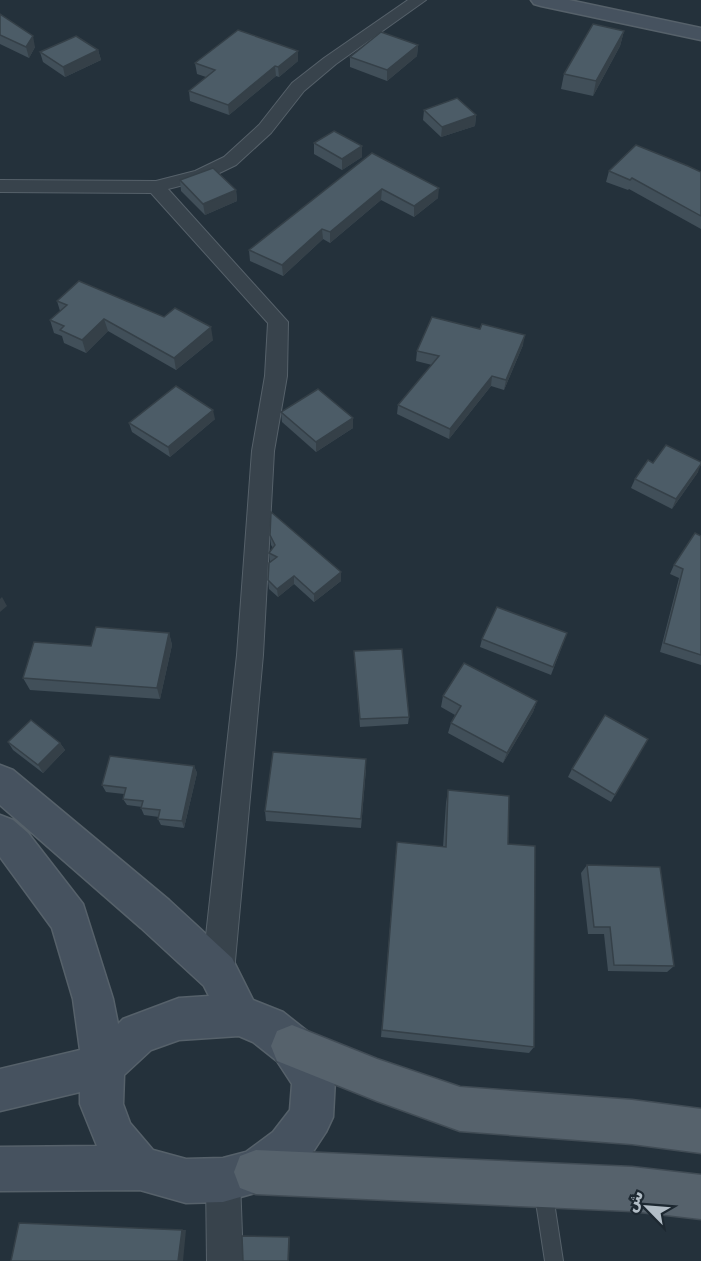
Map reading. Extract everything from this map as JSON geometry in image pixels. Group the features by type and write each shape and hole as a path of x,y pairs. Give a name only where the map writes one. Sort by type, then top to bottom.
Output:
{"main road":[{"path":"542,0 701,34"},
{"path":"0,782 155,914 218,972 239,1015"},
{"path":"0,833 15,846 69,918 93,999 103,1065 102,1104 115,1138 140,1168"},
{"path":"0,1090 103,1065 138,1034 179,1019 239,1015 268,1027 292,1046 377,1080 460,1109 632,1122 701,1131"},
{"path":"240,1176 289,1148 311,1117 314,1079 292,1046"},
{"path":"0,1169 140,1168 186,1180 240,1176 542,1184 632,1189 701,1197"}],"street":[{"path":"0,186 156,187 201,175 230,161 265,129 298,87 330,61 418,0"},
{"path":"156,187 278,322 276,376 263,451 250,655 218,972"},
{"path":"225,1261 240,1176"}],"lane":[{"path":"542,1184 554,1261"}],"building":[{"path":"0,14 33,36 26,47 0,35"},
{"path":"593,24 624,31 596,81 564,74"},
{"path":"238,30 298,51 278,67 275,66 228,105 189,91 215,70 195,63"},
{"path":"381,32 418,45 387,70 350,57"},
{"path":"76,36 98,50 63,67 40,52"},
{"path":"457,98 476,115 442,127 424,110"},
{"path":"334,131 362,146 342,159 314,143"},
{"path":"636,145 701,172 701,216 632,178 630,180 609,171"},
{"path":"372,153 439,188 414,206 382,189 330,232 322,229 282,265 249,250"},
{"path":"213,168 236,190 203,204 180,180"},
{"path":"79,281 164,317 175,308 211,327 174,358 104,319 82,340 60,330 64,326 50,320 67,305 57,301"},
{"path":"432,317 480,329 482,324 525,335 506,380 492,376 450,429 398,405 439,356 417,351"},
{"path":"176,386 213,410 168,447 129,423"},
{"path":"318,389 353,418 316,442 281,412"},
{"path":"666,445 701,462 676,499 635,479 648,460 653,463"},
{"path":"271,512 341,572 314,594 294,576 277,589 268,580 269,563 277,557 269,553 275,545 270,535"},
{"path":"695,533 701,536 701,655 664,643 683,569 674,565"},
{"path":"497,607 567,633 553,667 482,639"},
{"path":"96,627 169,633 157,688 23,678 34,642 91,646"},
{"path":"402,649 409,717 360,719 354,651"},
{"path":"464,663 537,701 507,753 451,723 461,706 443,696"},
{"path":"605,715 648,739 615,795 572,769"},
{"path":"31,720 60,743 38,765 8,742"},
{"path":"273,752 366,759 361,819 265,811"},
{"path":"110,756 194,766 182,821 158,819 160,810 141,808 143,801 123,799 126,788 102,785"},
{"path":"448,790 509,796 508,844 535,846 534,1047 382,1030 397,842 446,847"},
{"path":"587,865 660,867 674,966 614,965 610,927 594,927"},
{"path":"19,1223 182,1230 178,1261 11,1261"},
{"path":"242,1236 289,1237 288,1261 243,1261"}]}
